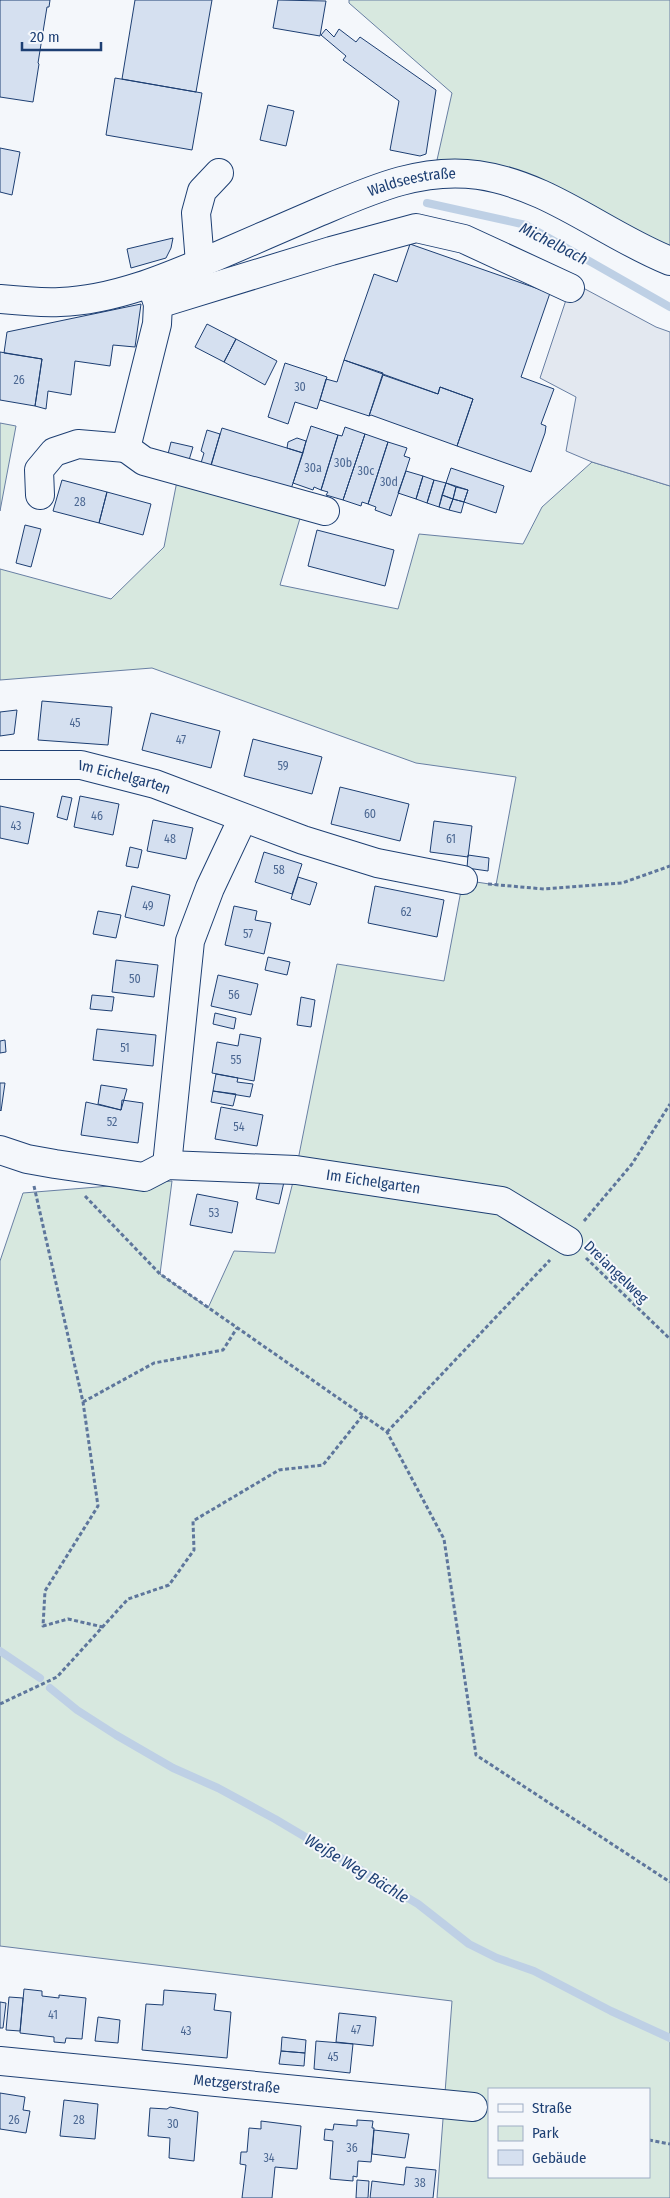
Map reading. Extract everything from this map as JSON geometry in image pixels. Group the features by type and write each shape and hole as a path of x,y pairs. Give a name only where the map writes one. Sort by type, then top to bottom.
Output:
{"street":[{"name":"Waldseestraße","path":"0,299 31,303 62,302 154,293 200,263 380,188 420,175 453,172 480,175 521,185 550,198 644,251 670,261"},
{"path":"200,263 196,213 202,191 219,173"},
{"path":"126,448 157,324 154,293 331,251 416,228 464,239 570,288"},
{"path":"40,495 39,470 54,452 78,444 126,448 144,462 325,511"},
{"name":"Im Eichelgarten","path":"0,765 82,765 156,784 303,840 377,863 462,880"},
{"path":"167,1165 190,941 210,888 243,818"},
{"name":"Im Eichelgarten","path":"0,1150 27,1159 144,1177 167,1165 296,1170 502,1201 568,1241"},
{"name":"Metzgerstraße","path":"0,2061 473,2107"}],"path":[{"path":"462,880 544,889 622,883 670,866"},
{"path":"387,1432 568,1241 632,1164 670,1104"},
{"path":"27,1159 83,1402 98,1506 45,1590 43,1626 68,1619 103,1627"},
{"path":"55,1164 160,1274 387,1432 444,1540 476,1755 670,1882"},
{"name":"Dreiangelweg","path":"568,1241 670,1339"},
{"path":"83,1402 154,1364 223,1350 237,1328"},
{"path":"0,1704 57,1677 128,1599 169,1585 194,1550 193,1521 279,1470 323,1465 363,1415"},
{"path":"650,2140 670,2144"}],"green space":[{"path":"349,0 670,0 670,270 590,209 553,184 502,168 437,160 452,93 349,3"},
{"path":"0,423 16,426 0,511"},
{"path":"592,462 670,486 670,2198 437,2198 452,2001 0,1946 0,1261 23,1193 172,1181 160,1274 208,1308 234,1251 275,1253 296,1170 337,964 444,981 463,880 496,885 516,777 416,763 152,668 0,680 0,569 111,599 164,547 179,471 304,505 280,585 398,609 419,534 523,544 542,507"}],"shaded area":[{"path":"572,282 656,327 670,332 670,486 592,462 566,451 576,397 540,378"}],"building":[{"path":"0,0 50,0 49,7 47,7 33,102 0,97"},
{"path":"135,0 212,0 196,92 122,79"},
{"path":"278,0 326,1 320,36 273,28"},
{"path":"326,29 334,37 339,29 356,42 360,37 436,90 426,154 420,156 390,150 399,101 343,60 346,56 321,35"},
{"path":"115,78 202,93 192,150 106,135"},
{"path":"268,105 294,111 286,146 260,140"},
{"path":"0,148 20,152 12,195 0,192"},
{"path":"173,238 166,258 131,268 127,249"},
{"path":"410,244 550,293 521,377 554,389 541,424 546,426 545,433 531,472 457,446 473,399 440,387 438,394 344,360 374,274 397,282"},
{"path":"141,304 135,347 113,345 110,366 75,361 71,395 48,391 46,409 35,406 42,359 4,353 7,332"},
{"path":"207,324 236,339 224,362 195,347"},
{"path":"236,339 277,361 265,385 224,362"},
{"path":"0,352 42,359 35,406 0,400"},
{"path":"344,360 383,373 369,416 320,400 326,379 337,382"},
{"path":"285,363 327,377 317,409 295,402 288,424 268,417"},
{"path":"383,375 438,394 440,387 473,399 457,446 371,415 369,416"},
{"path":"311,426 338,435 321,490 314,487 313,490 293,483"},
{"path":"345,427 365,434 343,500 326,495 328,492 321,490 338,435 342,436"},
{"path":"222,428 303,453 290,492 210,468"},
{"path":"207,430 220,434 211,466 201,463 204,453 201,451"},
{"path":"365,434 388,442 368,504 362,502 361,506 343,500"},
{"path":"297,438 306,441 303,453 287,448 288,442"},
{"path":"171,442 193,447 189,460 168,454"},
{"path":"388,442 407,448 404,456 410,458 391,516 375,510 376,507 368,504"},
{"path":"451,468 504,486 496,513 464,502 468,490 446,483"},
{"path":"406,471 423,476 416,499 398,493"},
{"path":"423,476 434,480 427,503 416,499"},
{"path":"62,480 107,492 99,523 53,511"},
{"path":"434,480 446,483 439,507 427,503"},
{"path":"446,483 456,487 453,499 442,495"},
{"path":"456,487 468,490 464,502 453,499"},
{"path":"107,492 151,504 143,535 99,523"},
{"path":"442,495 453,499 449,510 439,507"},
{"path":"453,499 464,502 461,513 449,510"},
{"path":"25,525 41,529 31,567 16,563"},
{"path":"317,530 394,550 385,586 308,566"},
{"path":"42,701 112,707 108,745 38,740"},
{"path":"17,710 14,734 0,736 0,712"},
{"path":"151,713 220,731 211,768 142,750"},
{"path":"253,739 322,757 312,794 244,776"},
{"path":"340,787 409,804 400,841 331,824"},
{"path":"62,796 72,798 67,820 57,817"},
{"path":"80,796 119,804 113,835 74,827"},
{"path":"0,806 34,813 28,844 0,838"},
{"path":"153,820 193,828 186,859 147,851"},
{"path":"434,821 472,826 468,857 430,852"},
{"path":"130,847 142,850 138,868 126,866"},
{"path":"264,852 302,864 292,894 255,882"},
{"path":"468,855 489,858 488,871 467,868"},
{"path":"298,877 317,883 310,905 291,899"},
{"path":"132,886 170,895 164,926 125,917"},
{"path":"375,886 444,900 437,937 368,923"},
{"path":"234,906 257,911 255,920 271,923 264,954 225,945"},
{"path":"98,911 121,915 116,938 93,934"},
{"path":"268,957 290,962 287,975 265,970"},
{"path":"116,960 158,965 154,997 112,992"},
{"path":"218,975 258,984 251,1015 211,1006"},
{"path":"92,995 114,997 112,1011 90,1009"},
{"path":"301,997 315,1000 311,1027 297,1025"},
{"path":"215,1013 236,1018 234,1029 213,1024"},
{"path":"97,1029 156,1035 153,1066 93,1060"},
{"path":"240,1034 261,1038 254,1081 212,1073 217,1042 238,1046"},
{"path":"5,1040 6,1052 0,1053 0,1041"},
{"path":"216,1074 238,1078 237,1082 253,1084 250,1097 213,1091"},
{"path":"0,1083 5,1083 1,1111 0,1110"},
{"path":"101,1085 127,1089 121,1110 98,1104"},
{"path":"213,1091 236,1094 233,1106 211,1102"},
{"path":"122,1100 143,1103 138,1143 81,1135 86,1102 121,1110"},
{"path":"221,1107 263,1115 257,1146 215,1139"},
{"path":"261,1176 284,1182 279,1204 256,1199"},
{"path":"197,1194 238,1202 232,1233 190,1225"},
{"path":"24,1989 42,1991 42,1996 59,1998 59,1995 86,1998 82,2039 66,2038 65,2043 54,2042 54,2037 20,2033"},
{"path":"164,1990 216,1994 214,2010 231,2012 227,2058 142,2050 146,2004 163,2005"},
{"path":"9,1997 23,1998 20,2031 6,2030"},
{"path":"0,2002 6,2003 3,2028 0,2028"},
{"path":"339,2013 376,2017 373,2046 336,2042"},
{"path":"98,2017 120,2020 118,2043 95,2041"},
{"path":"282,2037 306,2040 305,2053 281,2051"},
{"path":"316,2041 353,2044 350,2073 314,2069"},
{"path":"281,2051 305,2053 304,2066 279,2064"},
{"path":"0,2093 25,2097 23,2110 30,2111 26,2133 0,2129"},
{"path":"64,2100 98,2104 95,2139 60,2136"},
{"path":"170,2107 198,2112 194,2161 169,2158 170,2138 148,2136 150,2108 167,2109"},
{"path":"357,2120 373,2121 371,2162 358,2161 357,2177 353,2176 353,2181 330,2179 333,2141 324,2140 325,2129 333,2130 334,2124 357,2126"},
{"path":"261,2121 301,2126 297,2169 275,2167 272,2198 242,2198 246,2165 240,2164 241,2152 247,2152 249,2128 261,2129"},
{"path":"374,2130 409,2134 405,2158 372,2154"},
{"path":"406,2167 436,2170 433,2198 370,2198 372,2181 404,2185"},
{"path":"357,2180 369,2181 368,2198 356,2198"}],"waterway":[{"name":"Michelbach","path":"427,203 526,225 670,307"},
{"name":"Weiße Weg Bächle","path":"0,1651 40,1678"},
{"name":"Weiße Weg Bächle","path":"50,1688 77,1710 116,1735 173,1768 218,1788 275,1819 418,1904 469,1944 497,1958 534,1971 611,2011 670,2038"}]}
